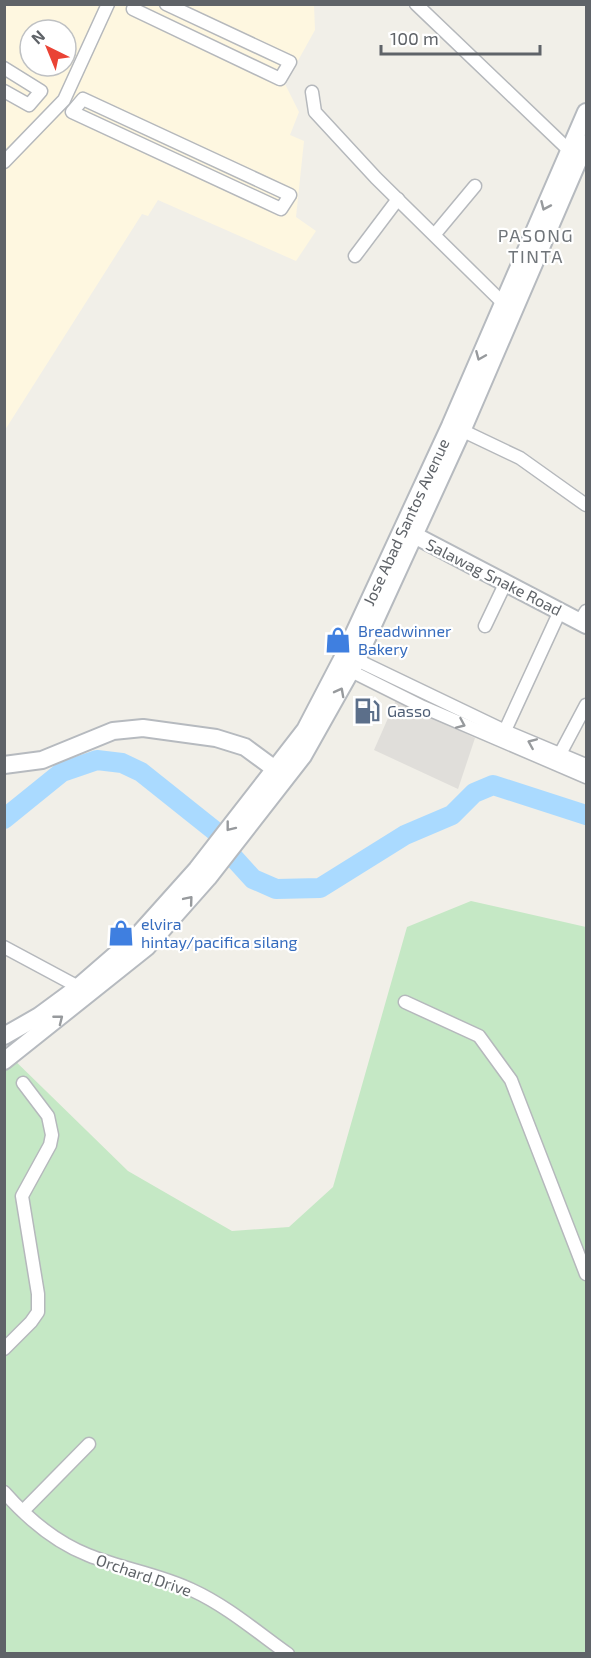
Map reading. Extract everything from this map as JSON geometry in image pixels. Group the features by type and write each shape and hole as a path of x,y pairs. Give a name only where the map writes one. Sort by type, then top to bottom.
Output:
{"main road":[{"name":"Jose Abad Santos Avenue","path":"4,1036 81,993 147,947 202,873 282,774 305,730 350,663 578,151 586,112"},
{"name":"Salawag Snake Road","path":"409,531 506,584 560,611 584,619"},
{"path":"4,765 42,760 113,731 143,728 216,738 245,747 282,774"},
{"name":"Jose Abad Santos Avenue","path":"4,1061 81,993"}],"street":[{"path":"4,162 64,100 108,4"},
{"path":"135,4 133,9 280,79 290,62 165,4"},
{"path":"416,4 578,151"},
{"path":"4,68 41,91 29,105 4,91"},
{"path":"312,92 315,112 398,199 509,305"},
{"path":"83,99 290,195 281,209 72,112 77,106 83,99"},
{"path":"64,100 77,106"},
{"path":"435,234 475,186"},
{"path":"355,256 398,199"},
{"path":"456,428 520,458 586,506"},
{"path":"485,626 506,584"},
{"path":"503,736 560,611"},
{"path":"350,663 586,777"},
{"path":"560,754 586,705"},
{"path":"503,736 560,754 586,765"},
{"path":"4,947 81,993"},
{"path":"405,1002 479,1036 511,1080 586,1274"},
{"path":"4,1349 38,1312 39,1294 22,1196 50,1145 52,1135 48,1116 23,1083"},
{"path":"23,1511 89,1444"},
{"name":"Orchard Drive","path":"4,1492 23,1511 63,1542 88,1555 192,1590 224,1608 288,1653"}],"shaded area":[{"path":"5,5 314,5 315,30 285,84 299,112 290,135 304,141 296,217 316,231 296,261 158,200 148,216 142,214 5,430"},
{"path":"396,700 475,738 458,789 374,750"}],"green space":[{"path":"471,901 586,927 586,1653 5,1653 4,1050 128,1171 232,1231 289,1227 333,1187 407,927"}],"waterway":[{"path":"4,819 62,772 97,760 122,763 141,772 215,831 233,857 253,879 276,889 320,888 405,835 452,815 474,793 493,785 586,815"}],"place":[{"name":"Breadwinner Bakery","path":"338,640"},
{"name":"Gasso","path":"367,711"},
{"name":"elvira hintay/pacifica silang","path":"121,933"}],"district":[{"name":"PASONG TINTA","path":"536,246"}]}
